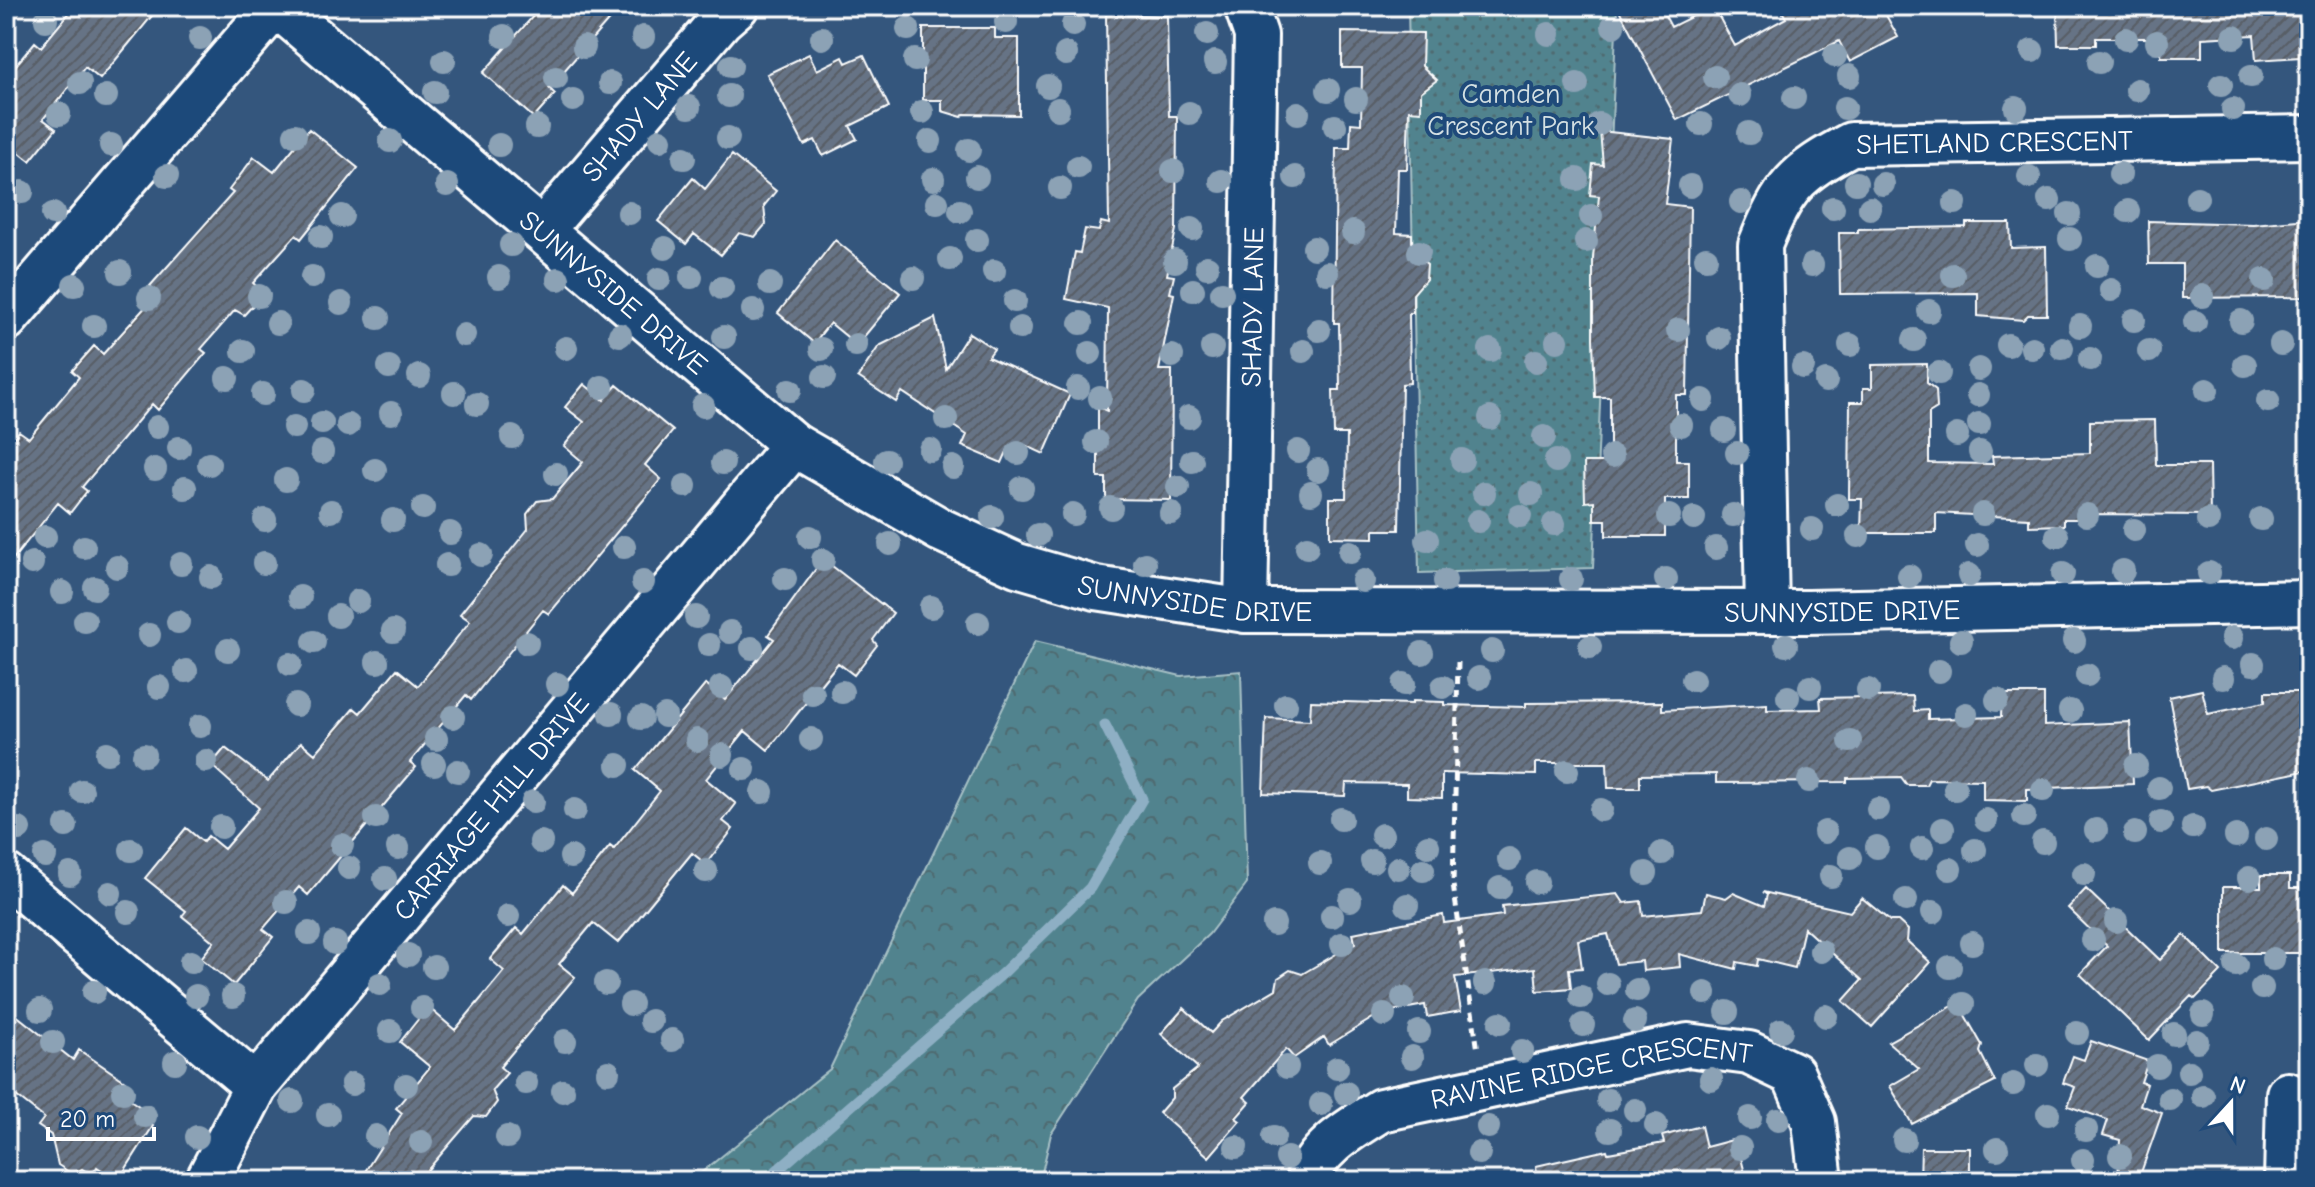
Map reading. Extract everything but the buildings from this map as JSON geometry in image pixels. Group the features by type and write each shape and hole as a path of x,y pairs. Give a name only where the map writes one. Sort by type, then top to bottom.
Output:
{"street":[{"name":"SUNNYSIDE DRIVE","path":"276,6 543,229 794,445 941,530 1017,565 1096,588 1246,611 1767,611 2309,602"},
{"path":"6,319 276,6"},
{"name":"SHADY LANE","path":"543,229 721,20 737,6"},
{"name":"SHADY LANE","path":"1246,6 1256,35 1246,611"},
{"name":"SHETLAND CRESCENT","path":"1767,611 1760,245 1778,200 1811,165 1851,144 2309,137"},
{"name":"CARRIAGE HILL DRIVE","path":"207,1181 256,1086 794,445"},
{"path":"6,875 256,1086"},
{"name":"RAVINE RIDGE CRESCENT","path":"1307,1181 1310,1170 1339,1137 1381,1110 1688,1045 1749,1053 1793,1074 1814,1122 1821,1181"},
{"path":"2286,1181 2288,1094"}],"path":[{"path":"1458,662 1453,885 1484,1088"}],"green space":[{"name":"Camden Crescent Park","path":"1408,6 1617,6 1593,568 1419,573"},
{"path":"1035,641 1181,676 1241,671 1247,884 1209,934 1138,1000 1051,1134 1040,1181 691,1181 830,1069"}],"waterway":[{"path":"765,1181 1003,973 1090,888 1142,799 1105,725"}]}
